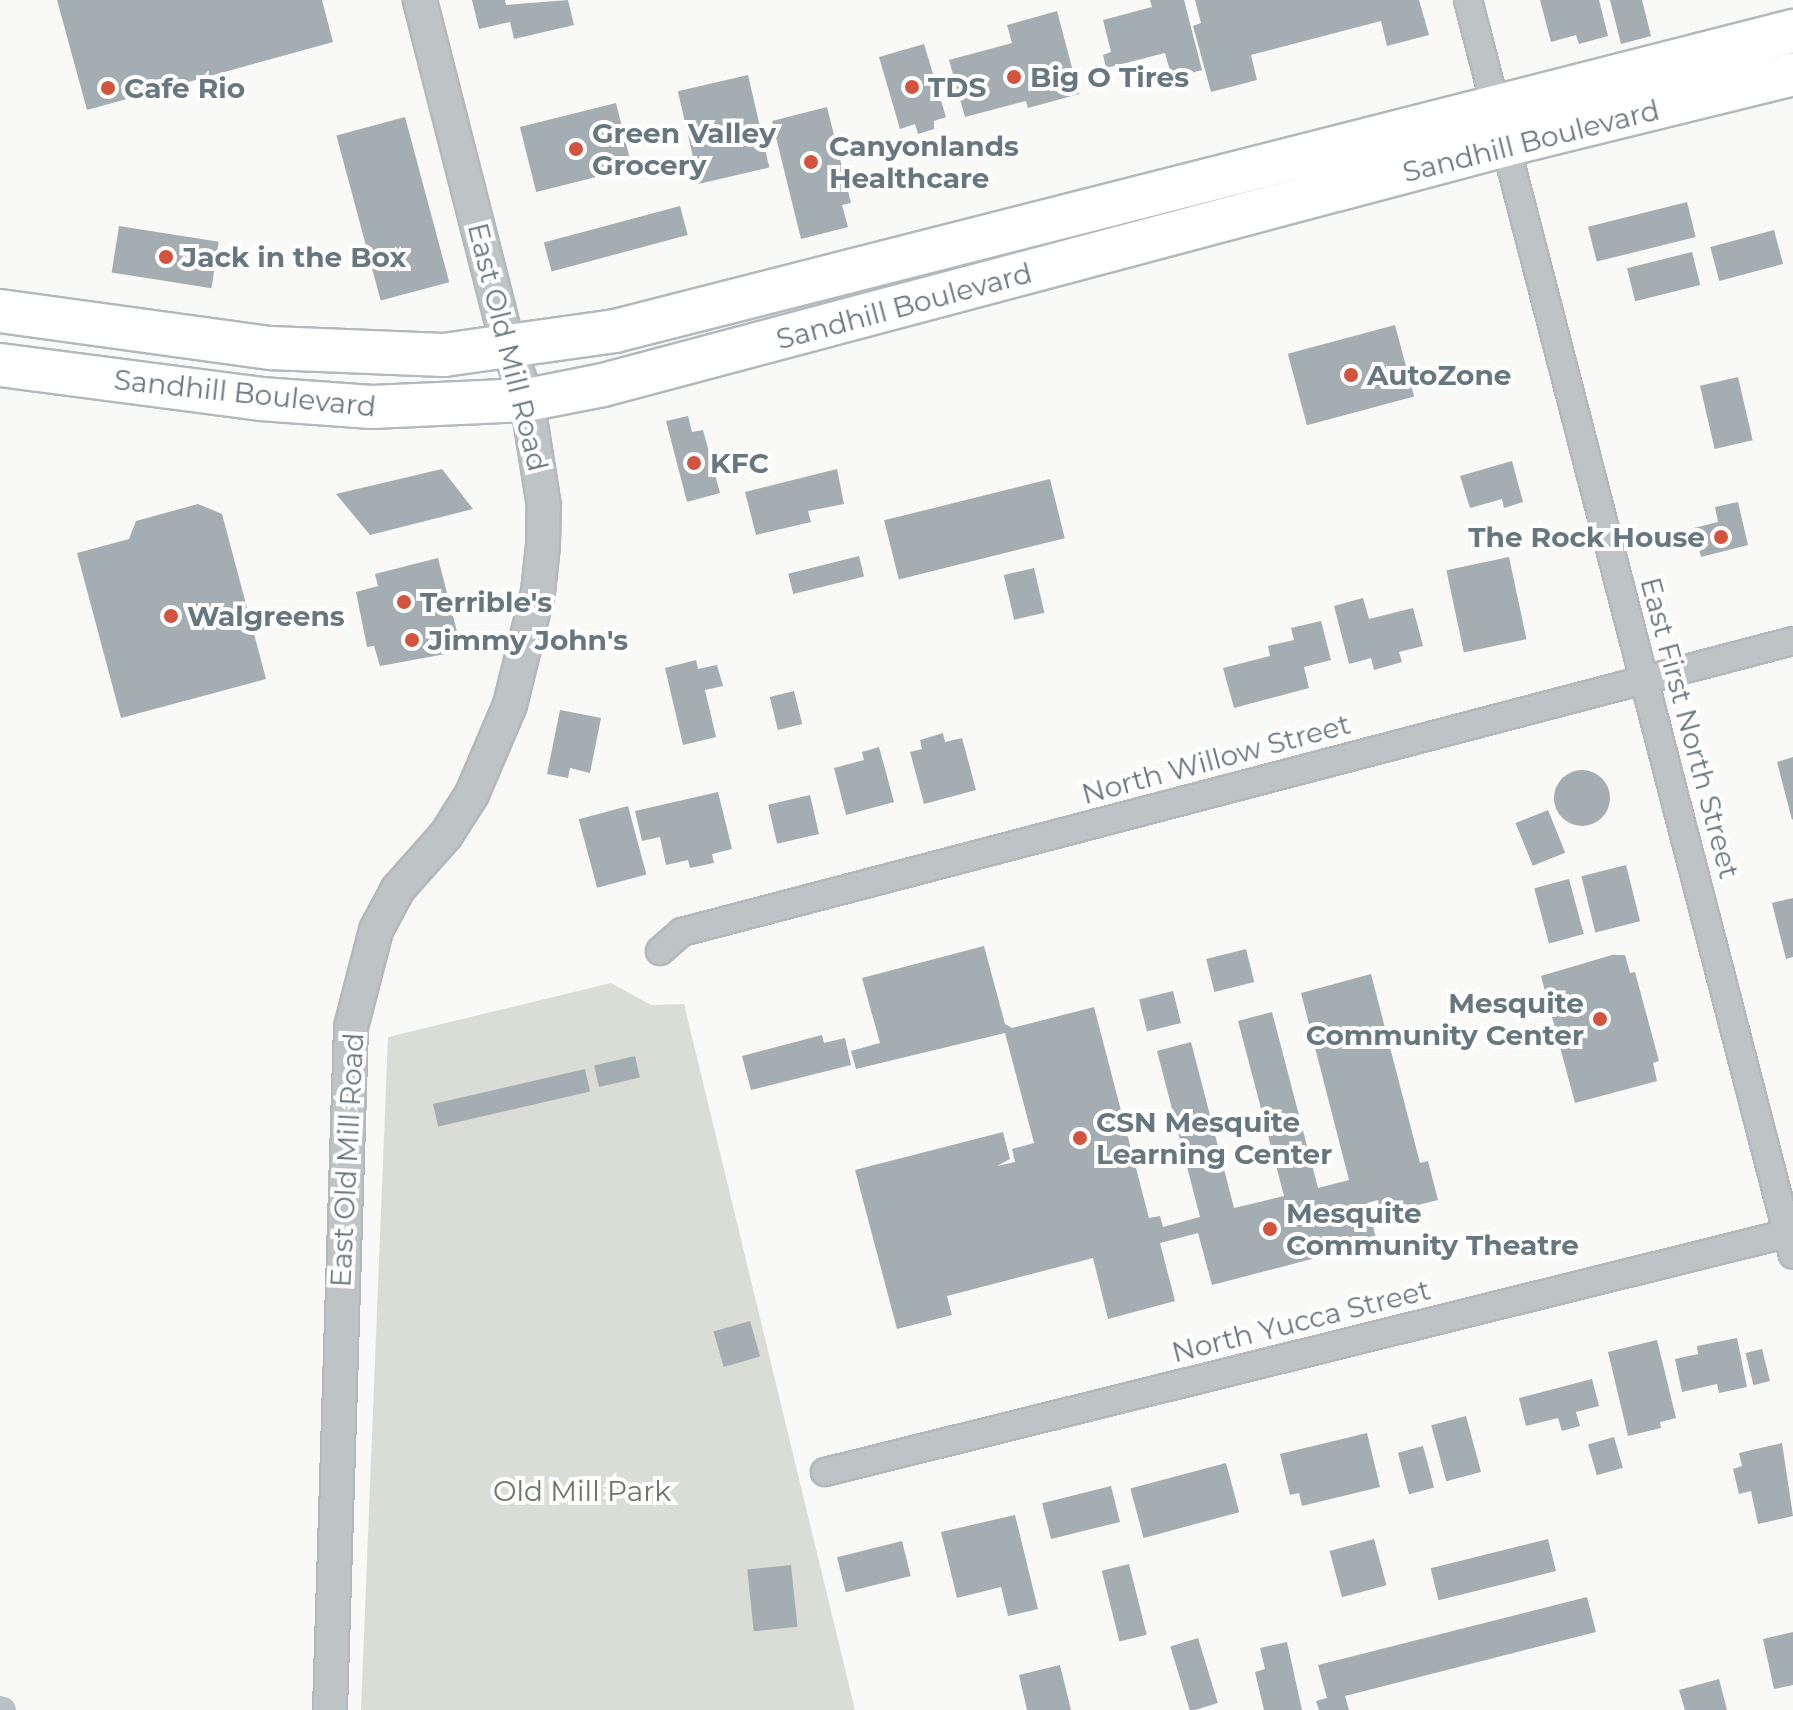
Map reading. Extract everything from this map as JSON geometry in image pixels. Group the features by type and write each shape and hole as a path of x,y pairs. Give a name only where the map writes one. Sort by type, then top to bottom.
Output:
{"main road":[{"name":"Sandhill Boulevard","path":"0,365 261,399 372,407 527,400 603,385 940,296 1500,128 1793,31"},
{"name":"Sandhill Boulevard","path":"0,311 271,348 444,355 615,331 1125,204 1500,128 1793,74"},
{"path":"940,296 969,275 1112,237 1125,204"}],"street":[{"name":"East Old Mill Road","path":"330,1710 351,1027 376,930 398,889 446,835 472,794 510,705 538,592 543,545 544,506 527,400 508,346 420,0"},
{"name":"East First North Street","path":"1468,0 1791,1240"},
{"name":"North Willow Street","path":"660,951 682,932 1793,641"},
{"name":"North Yucca Street","path":"825,1472 1791,1240"}],"green space":[{"name":"Old Mill Park","path":"611,983 651,1005 684,1004 855,1710 361,1710 388,1037"}],"building":[{"path":"57,0 322,0 333,42 87,110"},
{"path":"472,0 505,0 506,5 568,0 574,25 514,39 510,22 479,29"},
{"path":"1150,0 1184,0 1202,70 1172,78 1165,53 1106,68 1103,55 1111,52 1103,20 1152,7"},
{"path":"1195,0 1419,0 1429,35 1387,46 1381,21 1251,55 1257,80 1211,92 1193,26 1201,23"},
{"path":"1540,0 1599,0 1608,36 1579,44 1576,35 1551,42"},
{"path":"1610,0 1642,0 1651,36 1621,44"},
{"name":"Big O Tires","path":"1057,11 1079,94 1028,108 1026,101 965,117 949,60 1012,43 1007,25"},
{"name":"TDS","path":"924,44 946,117 934,121 934,129 918,134 915,124 900,129 879,57"},
{"path":"748,75 769,168 699,184 678,91"},
{"name":"Green Valley Grocery","path":"616,103 632,168 536,192 520,127"},
{"name":"Canyonlands Healthcare","path":"827,107 851,203 842,205 848,227 801,239 772,121"},
{"path":"405,117 449,282 381,301 336,135"},
{"path":"1687,202 1696,237 1597,262 1588,227"},
{"path":"680,206 688,235 552,271 544,242"},
{"name":"Jack in the Box","path":"119,226 219,242 211,288 112,272"},
{"path":"1774,230 1783,264 1719,281 1710,247"},
{"path":"1692,252 1700,285 1635,301 1627,268"},
{"name":"AutoZone","path":"1395,325 1414,396 1307,425 1288,354"},
{"path":"1738,377 1753,440 1715,449 1700,386"},
{"name":"KFC","path":"688,416 692,432 703,430 720,493 687,502 666,421"},
{"path":"1512,461 1523,502 1504,508 1502,499 1470,508 1460,476"},
{"path":"442,469 473,509 370,535 336,494"},
{"path":"837,469 844,504 808,511 811,522 756,535 745,492"},
{"path":"1050,479 1065,538 899,580 884,520"},
{"name":"The Rock House","path":"1738,502 1748,545 1701,557 1694,528 1718,522 1715,507"},
{"name":"Walgreens","path":"198,504 222,514 266,679 121,718 77,553 129,539 136,521"},
{"path":"859,556 864,576 793,594 788,574"},
{"path":"1509,557 1526,639 1464,652 1446,570"},
{"path":"438,558 462,651 380,666 374,646 367,647 356,592 378,586 375,574"},
{"path":"1034,568 1044,613 1014,620 1004,575"},
{"path":"1363,598 1369,619 1413,608 1423,646 1399,652 1402,662 1374,670 1371,658 1349,664 1334,606"},
{"path":"1321,621 1331,660 1304,667 1309,688 1234,708 1223,668 1270,656 1268,646 1294,640 1291,628"},
{"path":"696,660 698,669 717,665 723,686 705,690 716,737 683,745 665,668"},
{"path":"794,691 802,724 778,730 770,697"},
{"path":"560,710 601,718 590,773 570,768 568,778 547,774"},
{"path":"943,733 945,742 962,738 976,790 924,804 910,752 922,749 920,740"},
{"path":"879,747 894,802 846,815 834,768 864,760 862,752"},
{"path":"1793,757 1793,819 1792,820 1777,762"},
{"path":"1582,770 1602,778 1610,798 1602,818 1582,826 1562,818 1554,798 1562,778"},
{"path":"718,792 732,849 712,854 714,863 690,868 688,860 666,865 660,837 642,841 635,811"},
{"path":"810,795 819,834 777,844 768,805"},
{"path":"628,806 646,875 597,888 579,819"},
{"path":"1548,810 1565,853 1533,866 1516,823"},
{"path":"1626,865 1640,921 1595,932 1581,876"},
{"path":"1569,879 1584,934 1549,943 1534,888"},
{"path":"1793,898 1793,957 1786,959 1772,903"},
{"name":"CSN Mesquite Learning Center","path":"984,946 1005,1024 1012,1028 1094,1007 1149,1218 1160,1216 1163,1227 1200,1217 1157,1051 1191,1042 1234,1208 1284,1196 1238,1021 1272,1012 1318,1188 1349,1180 1301,993 1371,974 1420,1163 1428,1161 1438,1200 1381,1214 1378,1200 1367,1203 1377,1242 1212,1285 1198,1233 1160,1243 1175,1301 1108,1319 1093,1258 947,1296 952,1315 897,1329 855,1170 1003,1132 1010,1159 997,1166 1015,1162 1012,1149 1034,1143 1005,1033 856,1069 851,1051 880,1043 862,978"},
{"path":"1246,949 1254,982 1214,992 1206,959"},
{"name":"Mesquite Community Center","path":"1612,955 1625,955 1630,973 1635,972 1659,1061 1653,1063 1657,1081 1575,1103 1541,976"},
{"path":"1173,991 1181,1023 1147,1031 1139,999"},
{"path":"822,1035 824,1043 845,1038 851,1065 751,1090 742,1056"},
{"path":"635,1056 640,1077 599,1087 594,1065"},
{"path":"585,1069 590,1091 438,1127 433,1104"},
{"path":"750,1321 760,1357 724,1367 713,1331"},
{"path":"1737,1338 1747,1387 1719,1393 1717,1384 1682,1392 1675,1359 1698,1354 1697,1346"},
{"path":"1657,1340 1676,1418 1660,1422 1661,1428 1628,1436 1608,1352"},
{"path":"1762,1349 1770,1381 1753,1385 1746,1353"},
{"path":"1592,1379 1599,1406 1576,1412 1580,1426 1562,1431 1558,1418 1526,1426 1519,1398"},
{"path":"1466,1416 1481,1472 1446,1481 1431,1425"},
{"path":"1367,1433 1380,1487 1302,1506 1299,1493 1290,1495 1280,1454"},
{"path":"1614,1437 1623,1468 1597,1475 1588,1444"},
{"path":"1782,1443 1793,1516 1758,1524 1751,1491 1739,1494 1733,1469 1742,1466 1739,1453"},
{"path":"1423,1446 1434,1488 1409,1494 1398,1453"},
{"path":"1226,1463 1239,1512 1144,1538 1130,1489"},
{"path":"1111,1486 1120,1522 1051,1539 1042,1503"},
{"path":"1015,1515 1038,1609 1008,1616 1001,1587 957,1598 941,1532"},
{"path":"1374,1539 1386,1585 1342,1597 1330,1551"},
{"path":"1548,1539 1556,1571 1439,1600 1431,1568"},
{"path":"902,1541 911,1576 846,1592 837,1557"},
{"path":"1129,1564 1147,1635 1119,1642 1102,1571"},
{"path":"791,1565 797,1627 754,1631 747,1570"},
{"path":"1587,1597 1596,1632 1345,1696 1349,1710 1319,1710 1316,1701 1327,1698 1318,1665"},
{"path":"1793,1632 1793,1685 1774,1689 1763,1639"},
{"path":"1198,1638 1218,1703 1190,1710 1170,1646"},
{"path":"1287,1642 1302,1710 1264,1710 1255,1672 1265,1669 1260,1648"},
{"path":"1060,1665 1071,1710 1027,1710 1019,1675"},
{"path":"1719,1679 1727,1710 1685,1710 1679,1690"}],"place":[{"name":"Big O Tires","path":"1014,77"},
{"name":"TDS","path":"912,87"},
{"name":"Cafe Rio","path":"108,88"},
{"name":"Green Valley Grocery","path":"576,149"},
{"name":"Canyonlands Healthcare","path":"811,162"},
{"name":"Jack in the Box","path":"166,257"},
{"name":"AutoZone","path":"1351,375"},
{"name":"KFC","path":"694,463"},
{"name":"The Rock House","path":"1721,537"},
{"name":"Terrible's","path":"404,602"},
{"name":"Walgreens","path":"171,616"},
{"name":"Jimmy John's","path":"412,640"},
{"name":"Mesquite Community Center","path":"1600,1019"},
{"name":"CSN Mesquite Learning Center","path":"1080,1138"},
{"name":"Mesquite Community Theatre","path":"1270,1229"}]}
